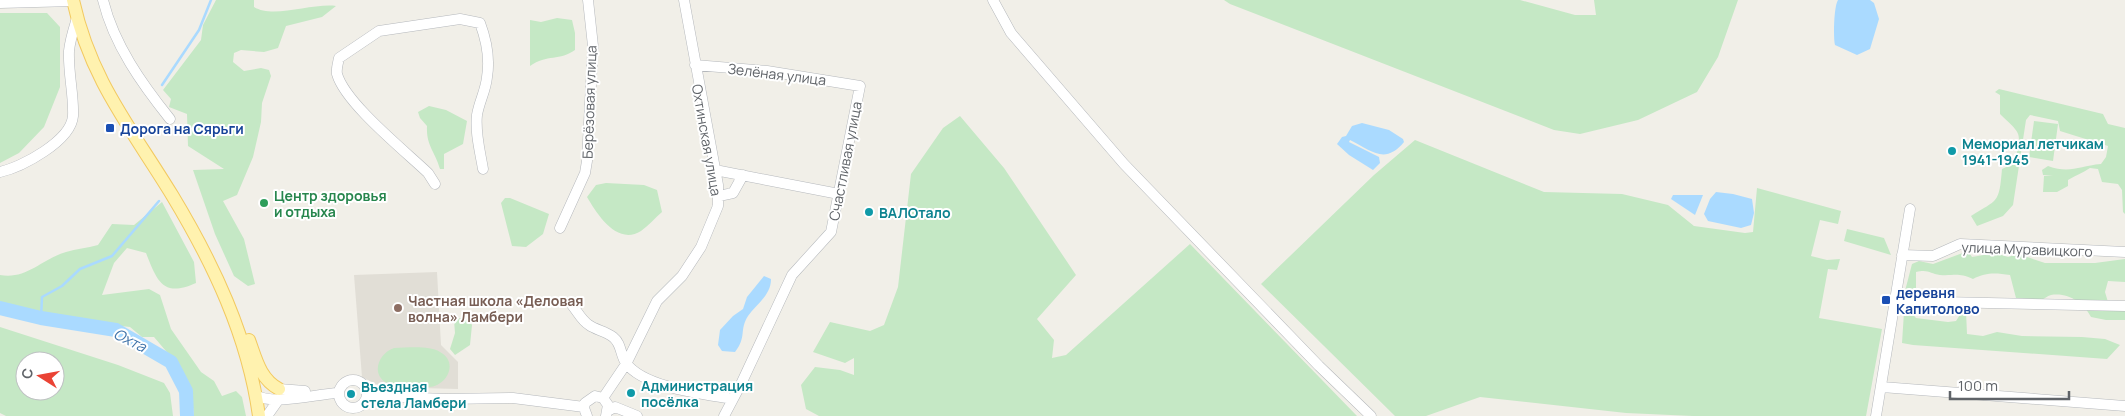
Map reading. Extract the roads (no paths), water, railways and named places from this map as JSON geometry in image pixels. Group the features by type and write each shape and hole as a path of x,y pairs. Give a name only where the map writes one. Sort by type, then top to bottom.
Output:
{"main road":[{"path":"73,0 92,65 122,120 171,194 213,267 232,313 259,416"},
{"path":"232,313 244,329 263,376 279,394"},
{"path":"255,395 263,389 279,394"}],"street":[{"path":"0,3 73,0"},
{"path":"103,0 115,38 142,82 170,119"},
{"name":"Берёзовая улица","path":"560,228 585,173 588,161 593,46 588,0"},
{"name":"Охтинская улица","path":"603,398 626,364 657,301 682,276 701,247 714,218 719,196 694,65 684,0"},
{"path":"992,0 1011,33 1023,48 1124,164 1305,352 1370,416"},
{"path":"0,172 26,162 51,147 70,129 73,117 69,50 77,18"},
{"path":"435,184 428,173 356,104 344,89 336,72 339,58 379,31 460,19 480,23 485,37 487,58 487,76 477,113 476,127 483,169"},
{"name":"Зелёная улица","path":"694,65 768,71 860,86"},
{"name":"Счастливая улица","path":"724,416 792,275 831,232 860,86"},
{"path":"715,170 839,194"},
{"path":"719,196 733,193 743,175"},
{"path":"1876,416 1910,209"},
{"name":"улица Муравицкого","path":"1902,255 1933,256 1960,244 2125,252"},
{"path":"1896,301 2125,306"},
{"path":"572,305 588,325 602,330 614,338 621,348 626,364 646,378 668,387 733,399"},
{"path":"267,416 279,394 333,393 342,384 356,379 366,388 367,396 364,403 358,408 350,408 343,405 333,393"},
{"path":"1882,386 2125,406"},
{"path":"367,396 439,399 513,398 586,411 589,398 595,396 603,398 608,405 607,413"},
{"path":"607,413 615,407 637,416"}],"water":[{"path":"1838,0 1870,0 1874,3 1879,19 1870,49 1857,55 1835,45 1834,22"},
{"path":"1362,123 1389,130 1403,139 1404,142 1391,153 1378,154 1350,140 1349,142 1379,157 1380,163 1373,170 1349,155 1337,144 1342,137 1346,136 1352,126"},
{"path":"1716,192 1752,199 1754,213 1751,225 1741,228 1708,221 1704,214 1710,199"},
{"path":"1673,195 1703,195 1695,215 1671,199"},
{"path":"764,276 771,279 769,290 745,321 739,347 735,352 722,351 718,345 720,330 733,316 743,309 747,297"}],"waterway":[{"path":"162,85 199,30 211,0"},
{"path":"41,318 42,297 62,286 80,269 112,256 159,201"},
{"name":"Охта","path":"0,308 41,318 116,330 171,362 186,391 187,416"}],"place":[{"name":"Дорога на Сярьги","path":"110,128"},
{"name":"Мемориал летчикам 1941-1945","path":"1952,151"},
{"name":"Центр здоровья и отдыха","path":"264,203"},
{"name":"ВАЛОтало","path":"869,212"},
{"name":"деревня Капитолово","path":"1886,300"},
{"name":"Частная школа «Деловая волна» Ламбери","path":"398,308"},
{"name":"Администрация посёлка","path":"631,393"},
{"name":"Въездная стела Ламбери","path":"351,394"}]}
